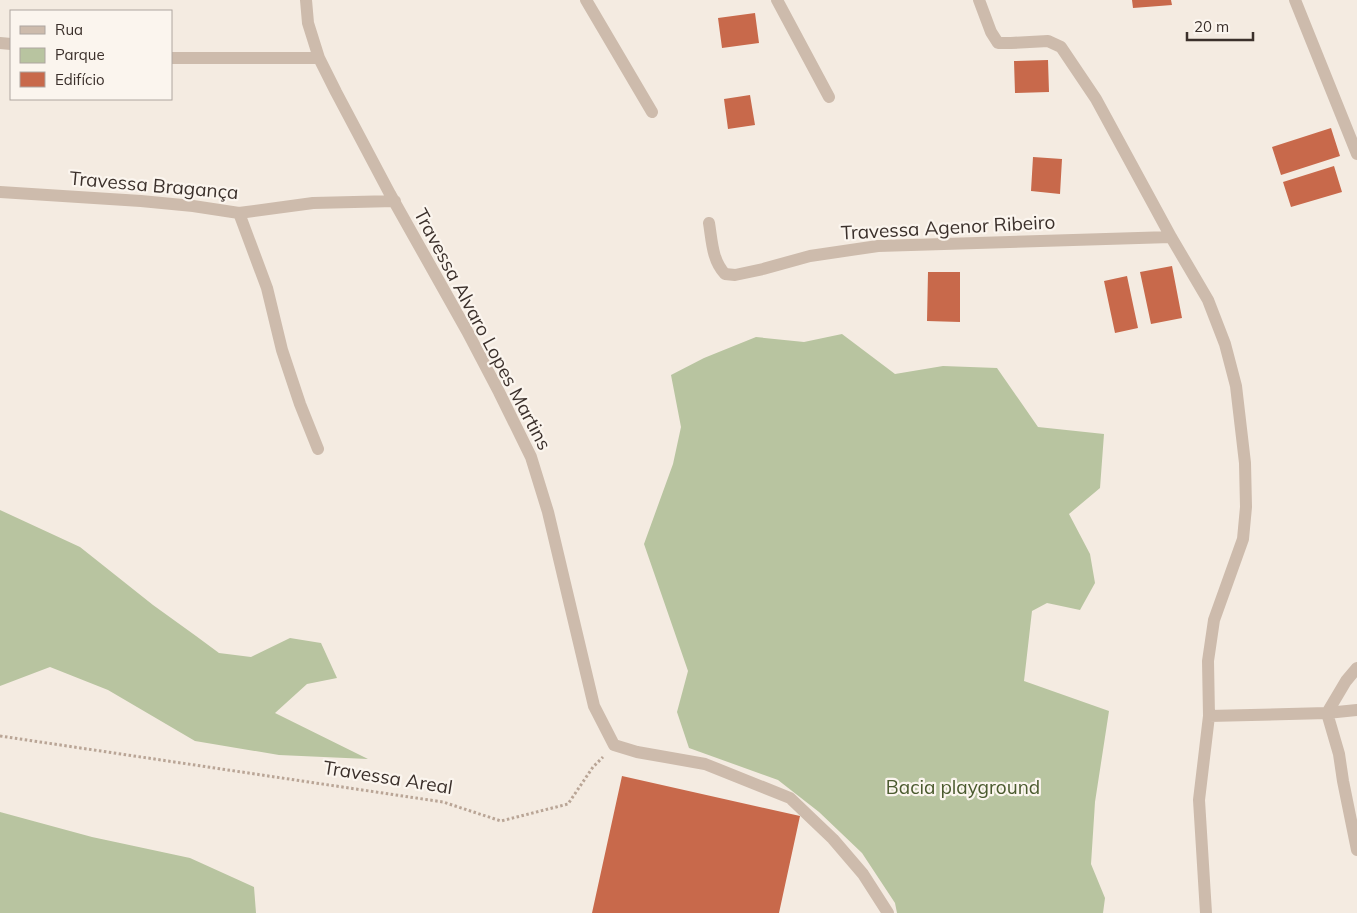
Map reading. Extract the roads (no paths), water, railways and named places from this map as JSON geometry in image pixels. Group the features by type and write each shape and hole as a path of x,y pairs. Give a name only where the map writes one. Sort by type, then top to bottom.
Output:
{"street":[{"name":"Travessa Alvaro Lopes Martins","path":"306,0 308,23 319,58 467,331 531,457 548,512 594,706 614,745 637,752 705,764 790,798 833,839 863,874 888,913"},
{"path":"586,0 652,112"},
{"path":"777,0 829,97"},
{"path":"979,0 998,42 1048,41 1061,47 1096,99 1171,237 1208,300 1225,344 1236,386 1245,464 1246,507 1243,539 1214,620 1208,661 1209,716 1199,800 1206,913"},
{"path":"1295,0 1357,154"},
{"path":"172,58 319,58"},
{"name":"Travessa Bragança","path":"0,192 150,202 239,213 313,203 395,201"},
{"path":"239,213 267,288 282,350 300,404 318,448"},
{"name":"Travessa Agenor Ribeiro","path":"709,223 713,252 718,267 725,274 735,275 810,256 878,246 1171,237"},
{"path":"1357,668 1346,681 1327,713 1339,754 1342,781 1357,850"},
{"path":"1209,716 1327,713 1357,710"}],"park label":[{"name":"Bacia playground","path":"963,787"}]}
